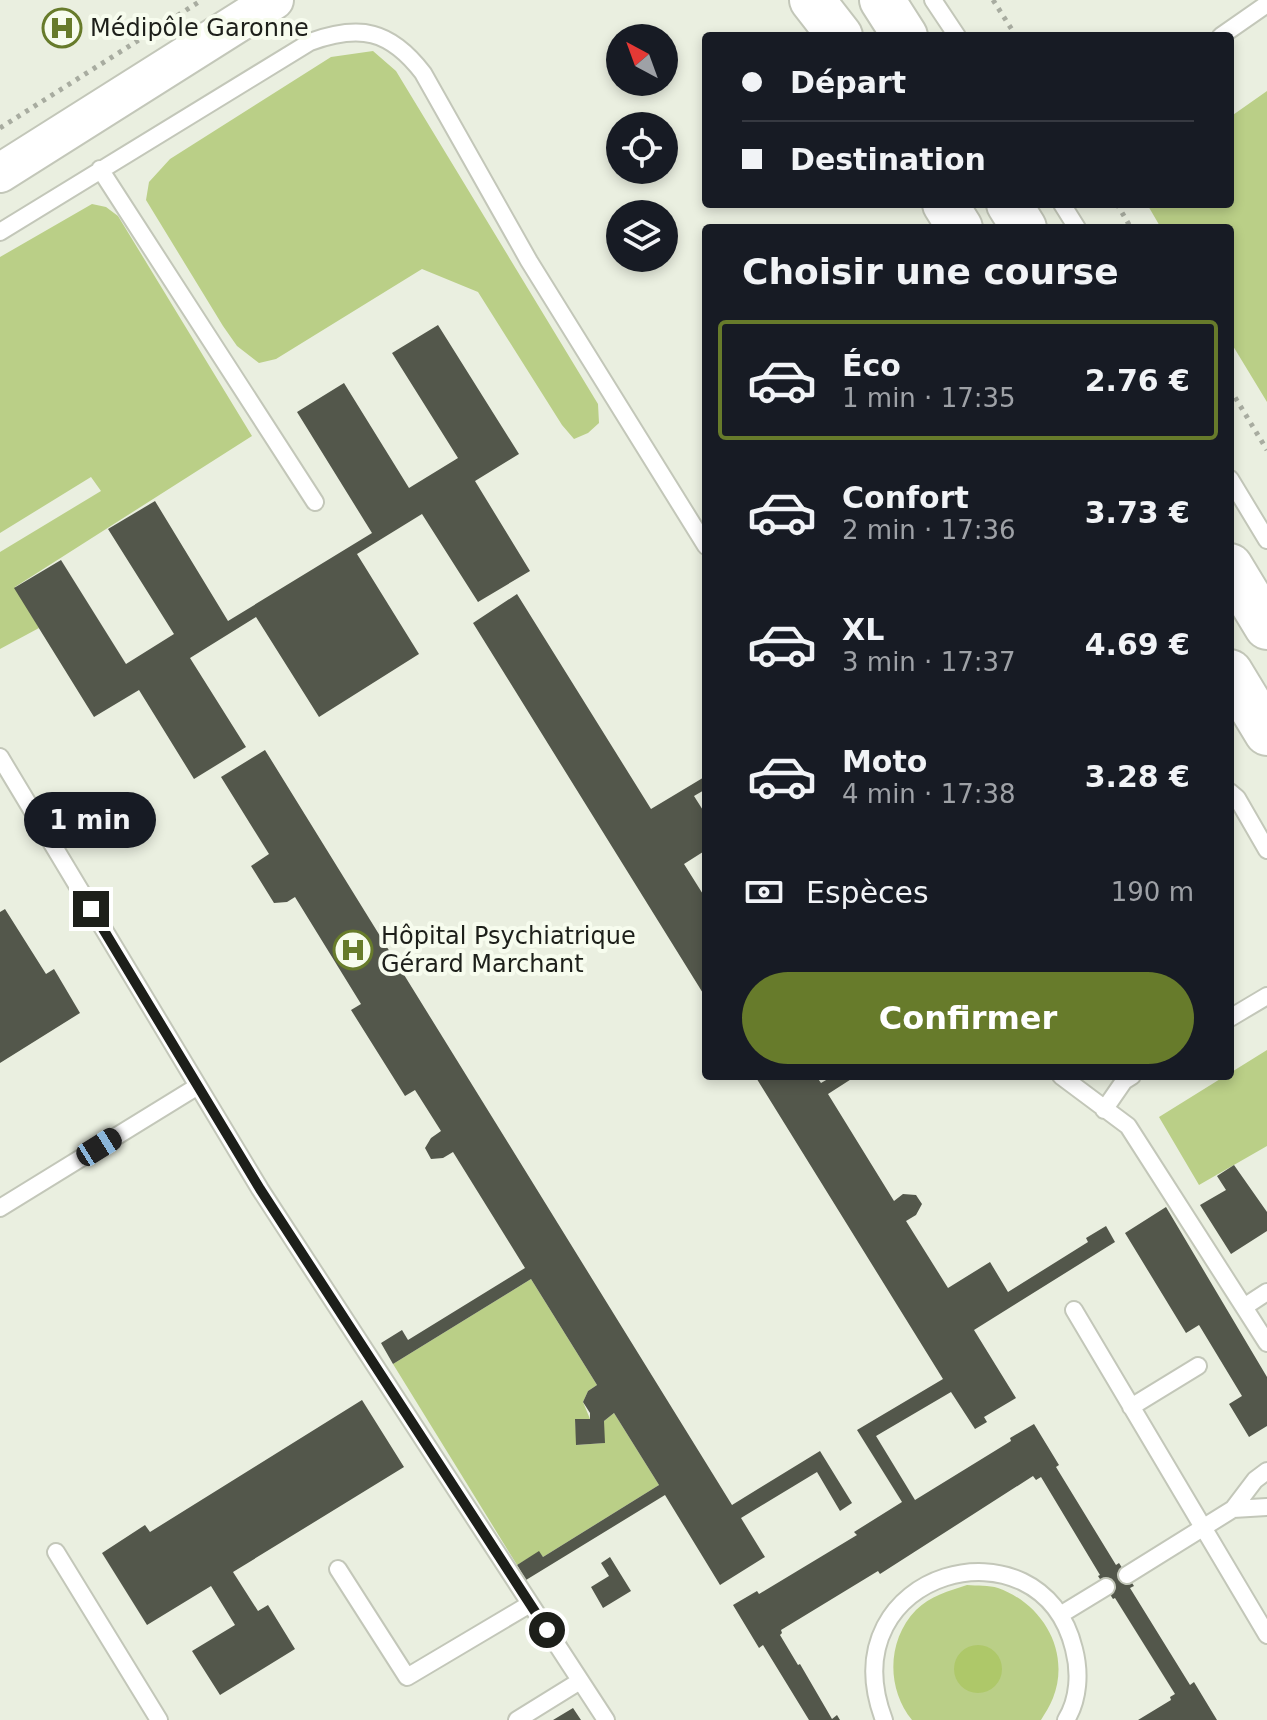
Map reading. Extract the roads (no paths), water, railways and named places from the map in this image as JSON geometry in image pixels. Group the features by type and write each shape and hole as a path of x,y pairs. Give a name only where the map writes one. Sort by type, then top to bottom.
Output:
{"main road":[{"path":"812,0 837,32"},
{"path":"882,0 902,32"},
{"path":"1234,573 1267,627"},
{"path":"1234,679 1267,733"}],"street":[{"path":"0,173 274,0"}],"lane":[{"path":"933,0 954,32"},
{"path":"1227,32 1267,4"},
{"path":"0,232 310,42 333,34 358,31 394,42 423,73 529,261 702,540"},
{"path":"100,169 315,502"},
{"path":"1234,486 1267,540"},
{"path":"0,757 260,1189 606,1720"},
{"path":"1234,795 1267,850"},
{"path":"1234,1016 1267,996"},
{"path":"1066,1080 1128,1126 1267,1343"},
{"path":"1104,1110 1124,1080"},
{"path":"0,1208 198,1086"},
{"path":"1244,1307 1267,1292"},
{"path":"1074,1310 1267,1635"},
{"path":"1131,1407 1198,1366"},
{"path":"1127,1575 1233,1509 1255,1480 1267,1471"},
{"path":"1233,1509 1267,1507"},
{"path":"56,1552 159,1720"},
{"path":"338,1569 407,1677 530,1604"},
{"path":"884,1720 875,1698 873,1672 876,1647 886,1623 902,1602 922,1586 945,1575 971,1571 996,1573 1021,1581 1042,1595 1060,1615 1072,1637 1078,1662 1077,1688 1066,1720"},
{"path":"1060,1615 1106,1587"},
{"path":"517,1720 580,1681"}],"place":[{"name":"Médipôle Garonne","path":"62,28"},
{"name":"Hôpital Psychiatrique Gérard Marchant","path":"353,950"}]}
